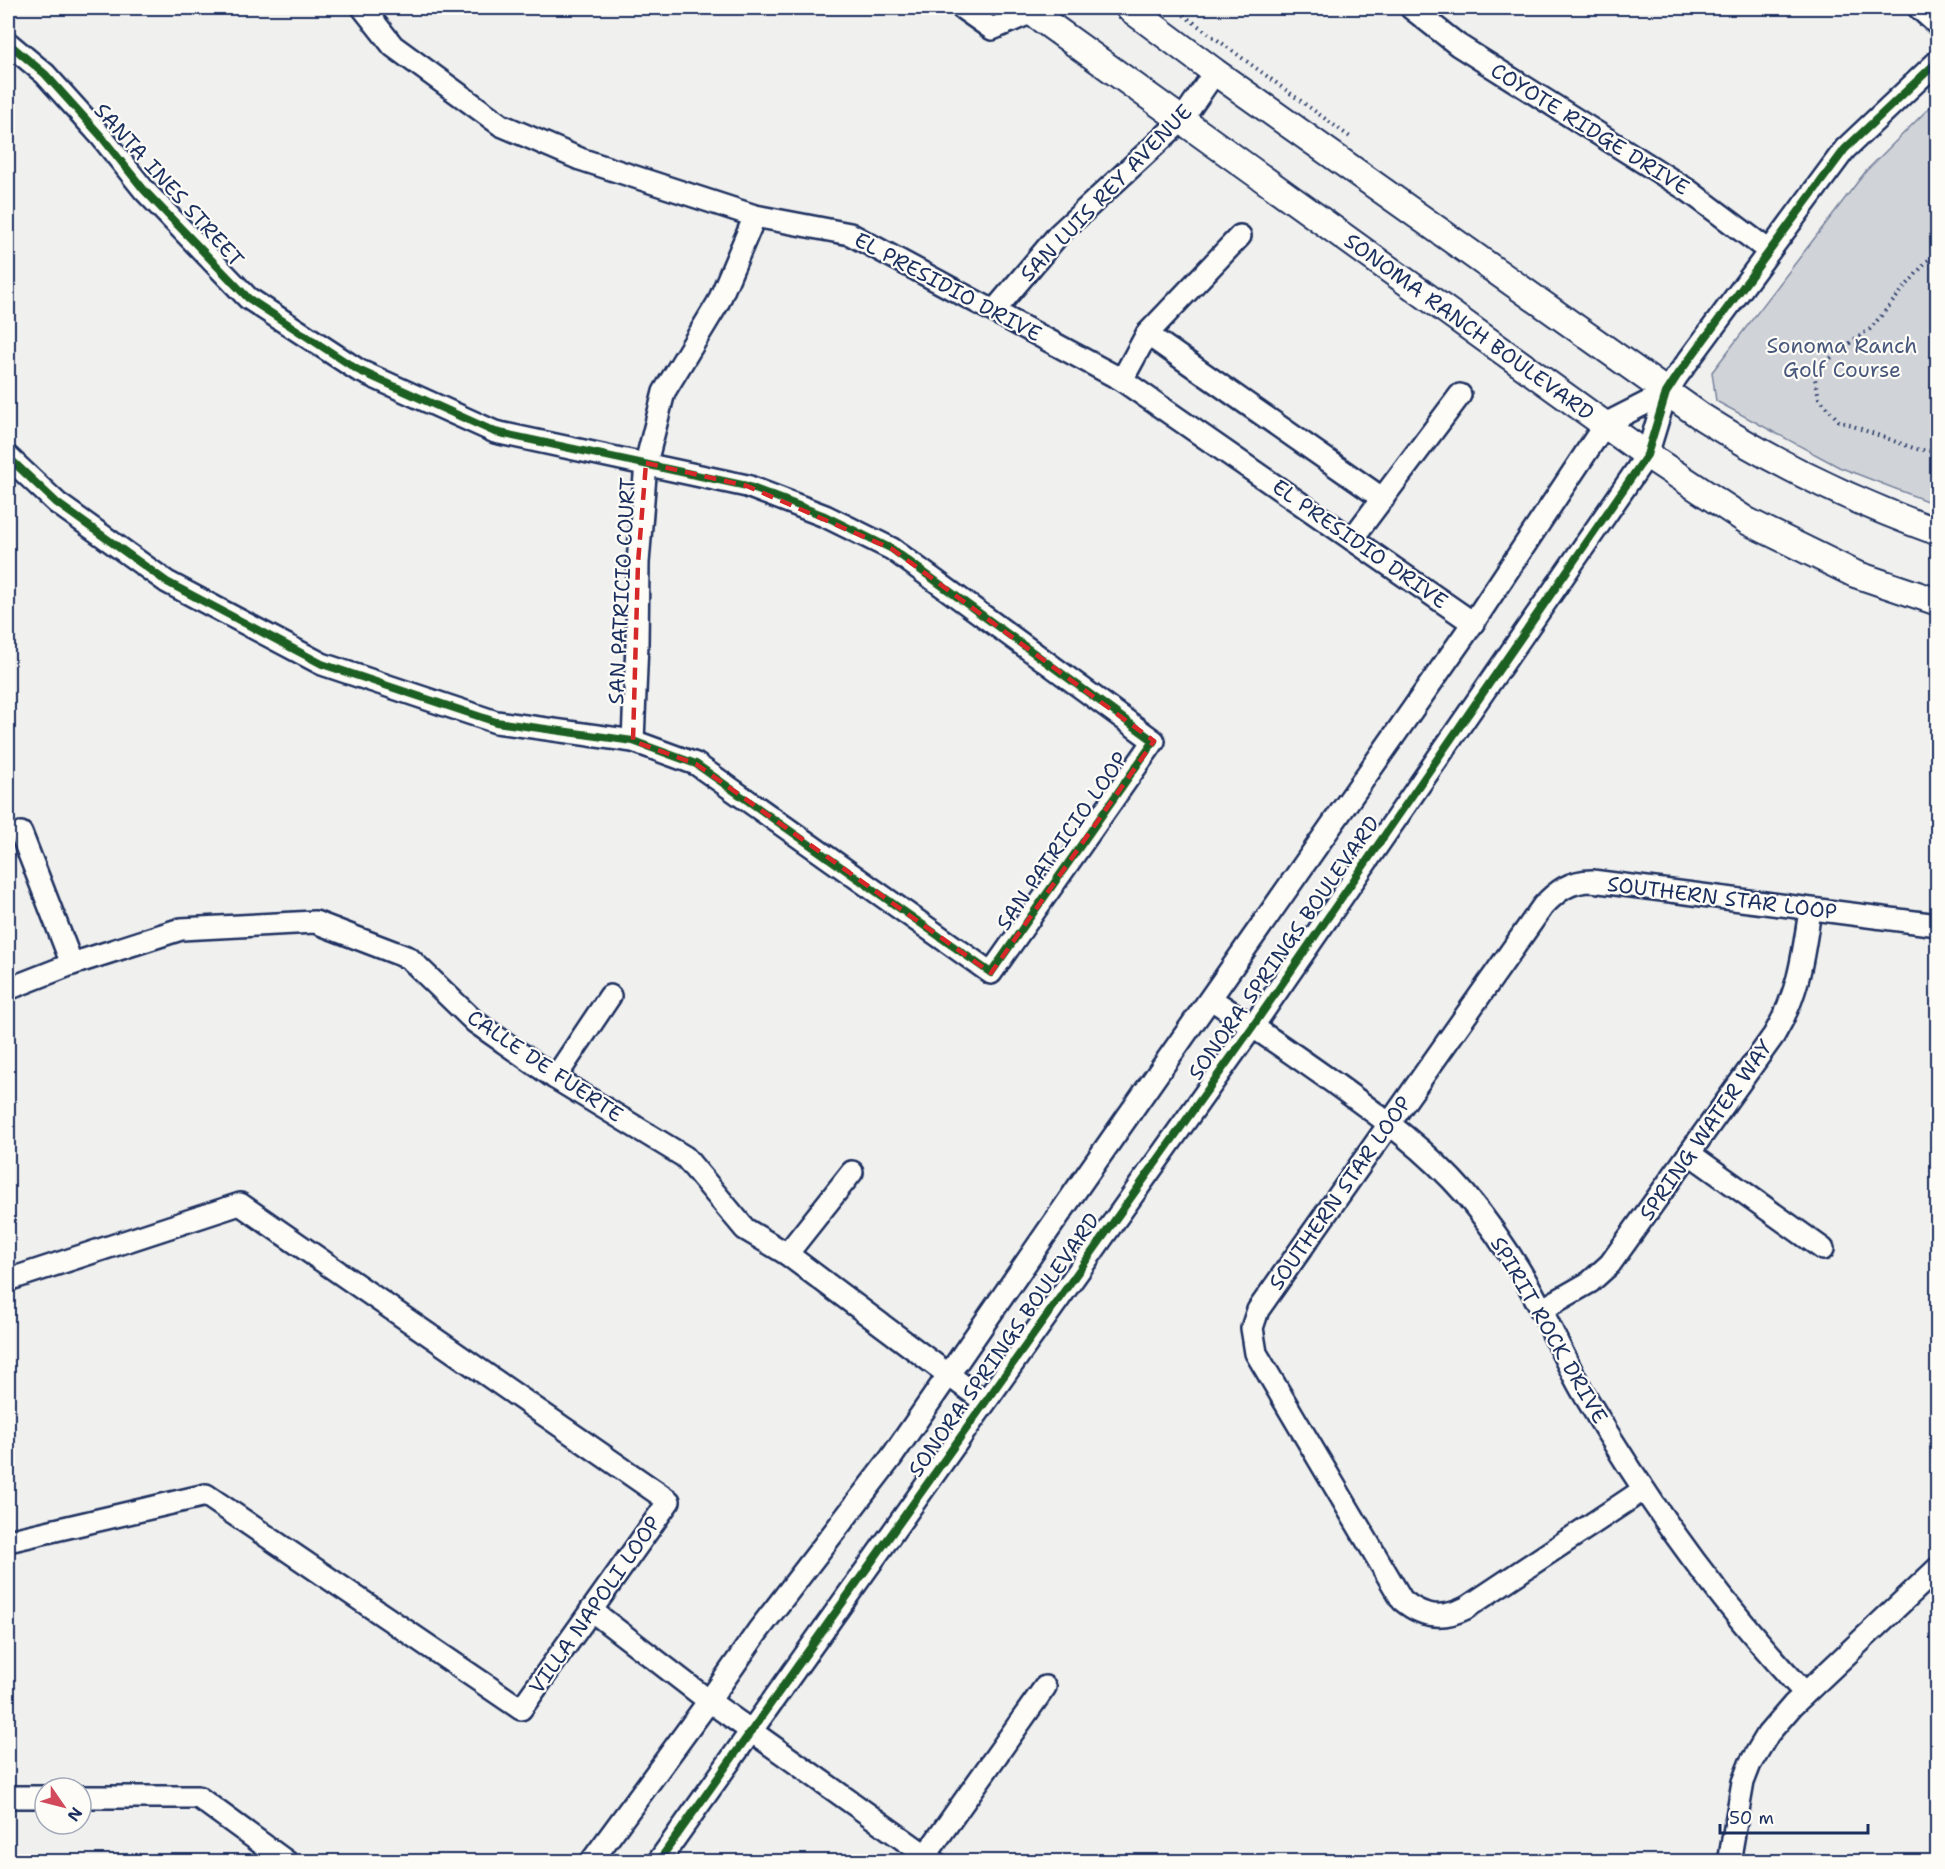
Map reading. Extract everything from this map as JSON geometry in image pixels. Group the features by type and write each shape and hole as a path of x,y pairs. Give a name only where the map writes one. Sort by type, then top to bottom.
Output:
{"main road":[{"path":"1129,8 1215,72 1666,393 1748,446 1799,473 1879,510 1938,532"},
{"name":"SONOMA RANCH BOULEVARD","path":"1029,10 1647,455 1747,521 1855,574 1938,602"}],"street":[{"name":"EL PRESIDIO DRIVE","path":"363,8 393,46 501,125 580,159 755,216 850,234 1122,380 1473,623"},
{"path":"962,8 992,29 1029,10"},
{"name":"COYOTE RIDGE DRIVE","path":"1411,8 1458,45 1689,191 1769,251"},
{"path":"1919,8 1938,26"},
{"name":"SANTA INES STREET","path":"8,44 45,74 100,135 144,190 248,298 358,370 495,432 646,463"},
{"name":"SONORA SPRINGS BOULEVARD","path":"658,1862 1253,1026 1647,455 1666,393 1845,149 1938,61"},
{"name":"SAN LUIS REY AVENUE","path":"994,311 1059,234 1182,120 1215,72"},
{"name":"SAN PATRICIO COURT","path":"633,741 638,563 646,463 664,393 718,303 755,216"},
{"path":"1122,380 1147,334 1240,236"},
{"path":"1147,334 1383,499"},
{"name":"SONORA SPRINGS BOULEVARD","path":"591,1862 758,1631 891,1458 1078,1186 1473,623 1605,424 1666,393"},
{"path":"1352,539 1460,395"},
{"path":"8,457 57,503 167,582 322,664 496,722 633,741"},
{"name":"SAN PATRICIO LOOP","path":"633,741 696,764 991,973 1154,741 892,549 825,516 747,486 646,463"},
{"path":"21,833 72,964"},
{"name":"SOUTHERN STAR LOOP","path":"1642,1490 1466,1608 1436,1616 1426,1615 1402,1600 1256,1353 1252,1337 1254,1319 1264,1301 1543,906 1564,887 1592,882 1938,926"},
{"name":"SPRING WATER WAY","path":"1541,1310 1590,1282 1610,1264 1774,1035 1784,1019 1798,983 1810,910"},
{"name":"CALLE DE FUERTE","path":"8,989 72,964 181,929 315,922 409,958 475,1022 555,1078 686,1157 745,1229 788,1254 985,1402"},
{"path":"555,1078 610,996"},
{"name":"SPIRIT ROCK DRIVE","path":"1211,999 1253,1026 1389,1123 1438,1165 1478,1211 1520,1271 1584,1393 1642,1490 1710,1582 1805,1693"},
{"path":"1690,1154 1822,1249"},
{"path":"788,1254 852,1172"},
{"name":"VILLA NAPOLI LOOP","path":"8,1280 240,1204 669,1501 521,1709 206,1495 8,1542"},
{"path":"1729,1862 1739,1799 1750,1764 1768,1734 1805,1693 1938,1568"},
{"path":"591,1610 709,1701 927,1859 1045,1687"},
{"path":"8,1797 33,1797"},
{"path":"93,1797 198,1797 287,1862"}],"path":[{"path":"1174,8 1358,144"},
{"path":"1938,253 1926,261 1870,329 1837,352 1814,374 1818,398 1839,421 1916,449 1938,452"}],"highlighted area":[{"path":"646,463 747,486 892,549 1154,741 991,973 696,764 633,741 638,563"}],"green space":[{"name":"Sonoma Ranch Golf Course","path":"1937,100 1937,505 1839,467 1716,401 1712,372 1866,171"}],"cycle path":[{"path":"8,43 45,74 100,135 144,190 248,298 358,370 495,432 747,486 825,516 892,549 1154,741 991,973 696,764 633,741 496,722 322,664 167,582 57,503 8,457"},
{"path":"658,1862 1253,1026 1647,455 1666,393 1677,376 1845,149 1938,61"}]}
